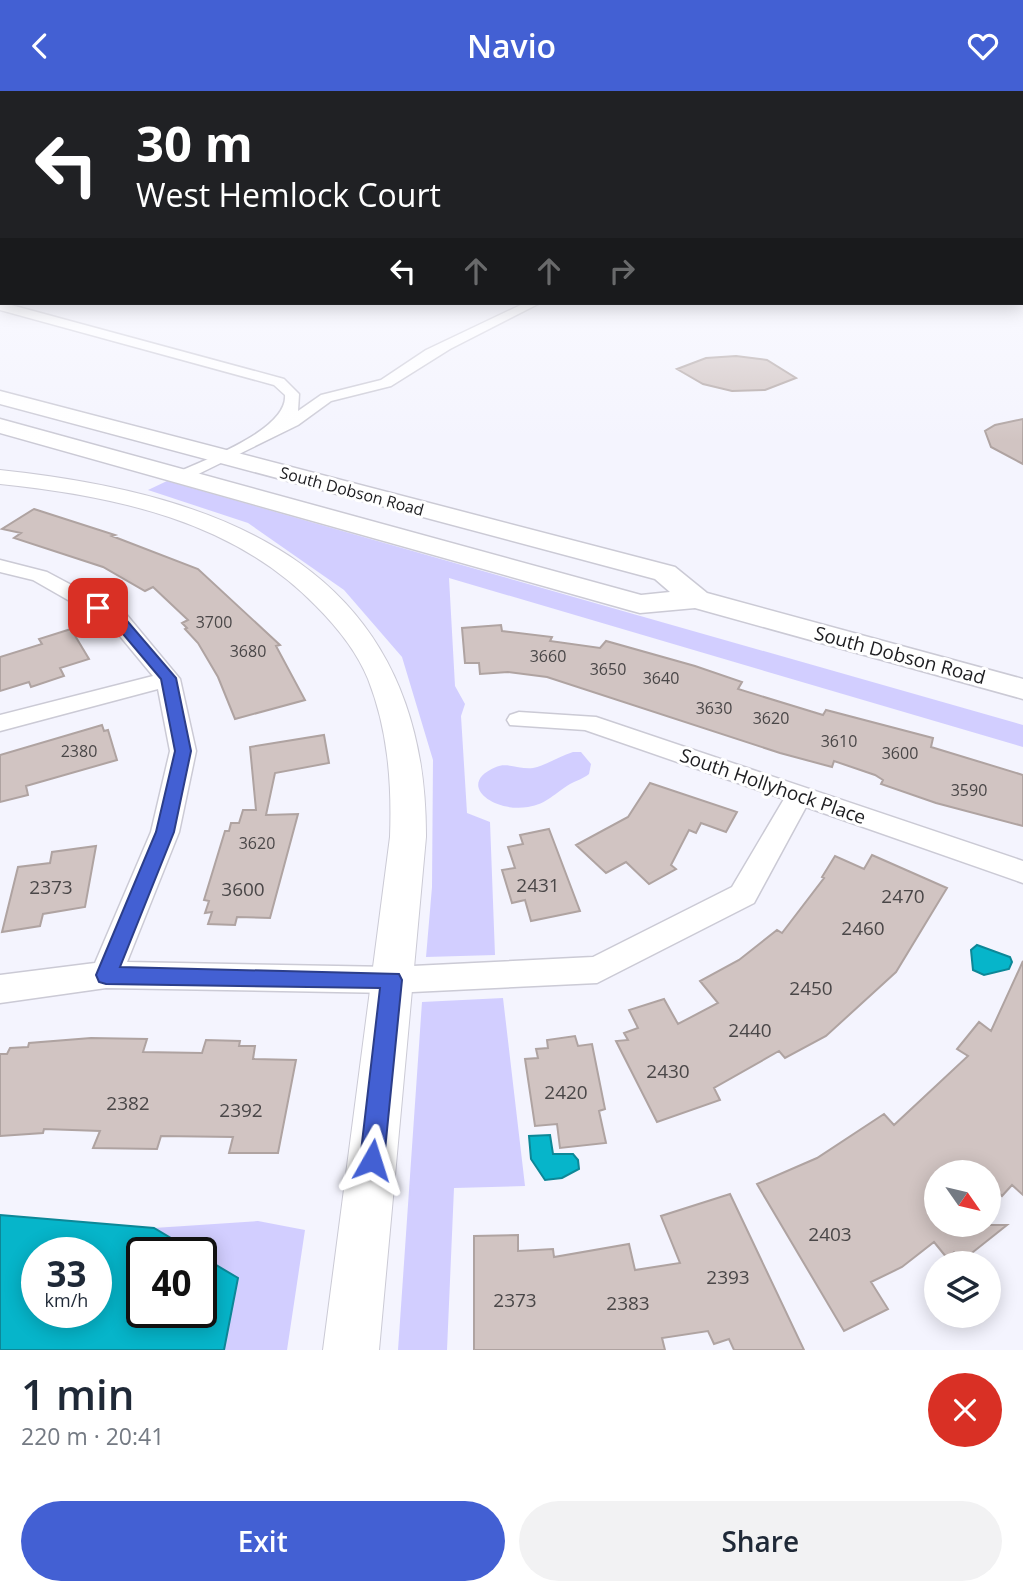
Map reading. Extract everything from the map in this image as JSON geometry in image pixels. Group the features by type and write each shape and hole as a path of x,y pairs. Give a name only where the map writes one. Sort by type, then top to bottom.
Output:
{"main road":[{"name":"South Dobson Road","path":"0,397 665,573 696,599"},
{"name":"South Dobson Road","path":"0,426 640,604 696,599 1023,689"}],"street":[{"path":"65,324 279,382 309,387 343,385 376,378 492,324"},
{"path":"182,477 267,432 302,417 318,403 333,395 394,379 444,348"},
{"path":"267,432 289,414 293,405 292,394 279,382"},
{"path":"0,477 112,492 197,517 253,543 315,585 355,631 372,656 386,686 404,747 406,848 351,1350"},
{"path":"0,566 40,576 118,619 168,678 183,751 165,832 106,975"},
{"path":"0,723 168,678"},
{"name":"South Hollyhock Place","path":"519,720 587,722 1023,872"},
{"path":"0,989 106,975 392,980 597,970 743,895 799,796"}],"shaded area":[{"path":"167,481 1023,725 1023,747 449,578 455,686 465,704 461,716 467,813 490,822 495,955 426,957 432,887 433,760 402,657 344,590 248,523 148,490"},
{"path":"573,752 581,752 591,764 589,774 540,803 528,807 502,806 484,796 479,789 479,781 484,774 496,767 505,765 533,768"},
{"path":"503,998 525,1186 454,1188 447,1350 398,1350 422,1002"},
{"path":"0,1215 154,1228 258,1221 305,1230 287,1350 0,1350"}],"water":[{"path":"977,945 1010,957 1012,962 1009,969 984,975 973,970 971,950"},
{"path":"550,1135 553,1154 573,1154 578,1160 579,1169 562,1178 545,1180 531,1159 529,1136"},
{"path":"0,1215 154,1228 169,1237 126,1237 126,1328 217,1328 217,1266 238,1278 224,1350 0,1350"}],"building":[{"path":"736,356 767,360 796,378 765,390 732,391 703,384 677,369 706,358"},
{"path":"1023,419 1023,464 991,447 985,431 995,425"},
{"path":"34,509 115,535 112,536 198,569 280,645 276,646 305,700 235,719 218,677 198,643 182,623 188,620 153,587 145,591 103,567 14,538 21,533 2,529"},
{"path":"501,625 502,631 552,637 550,641 600,648 606,641 742,682 738,689 823,715 826,710 933,738 931,747 1023,775 1023,826 936,803 881,784 883,780 875,775 834,761 832,767 780,753 547,677 508,672 480,674 479,663 465,663 462,628"},
{"path":"71,629 89,659 60,668 64,676 31,687 29,682 0,691 0,657 42,644 39,639"},
{"path":"102,725 104,731 108,730 117,760 26,786 28,795 0,802 0,755"},
{"path":"324,735 329,763 275,773 266,815 298,814 270,918 237,917 235,925 208,924 212,912 205,913 209,901 204,900 225,831 229,831 231,823 239,823 243,810 256,810 250,747"},
{"path":"650,783 737,812 726,832 701,823 696,833 689,830 671,865 676,869 649,884 626,862 606,873 576,845 628,817"},
{"path":"549,829 580,911 531,921 525,900 512,903 502,870 515,868 508,847 523,844 520,835"},
{"path":"96,846 85,907 43,914 40,926 2,932 18,867 50,863 52,852"},
{"path":"872,855 947,888 896,972 826,1036 785,1058 779,1051 714,1088 720,1100 657,1122 616,1041 628,1040 624,1033 638,1028 629,1010 664,999 678,1024 718,1003 700,981 739,960 777,930 782,933 824,878 822,877 835,856 864,869"},
{"path":"1023,961 1023,1195 1012,1185 1001,1195 1001,1160 924,1160 924,1237 992,1237 974,1251 941,1251 934,1242 902,1267 871,1282 888,1309 844,1331 757,1184 817,1158 884,1114 894,1125 968,1056 957,1049 979,1022 991,1031"},
{"path":"575,1036 578,1046 592,1044 605,1109 599,1111 606,1143 560,1148 557,1124 535,1126 525,1059 538,1058 536,1049 548,1048 547,1040"},
{"path":"91,1038 147,1039 143,1052 202,1053 206,1040 240,1041 239,1046 255,1046 253,1059 296,1060 278,1153 229,1153 233,1137 161,1136 157,1149 93,1148 100,1131 44,1129 43,1133 0,1136 0,1054 7,1054 10,1048 28,1047 29,1043"},
{"path":"730,1194 804,1350 734,1350 729,1339 714,1344 708,1331 662,1338 665,1350 474,1350 474,1236 518,1235 518,1251 553,1249 554,1257 629,1244 635,1270 680,1263 661,1216"}],"route":[{"path":"98,608 118,619 168,678 183,751 165,832 106,975 392,980 372,1160"}]}
